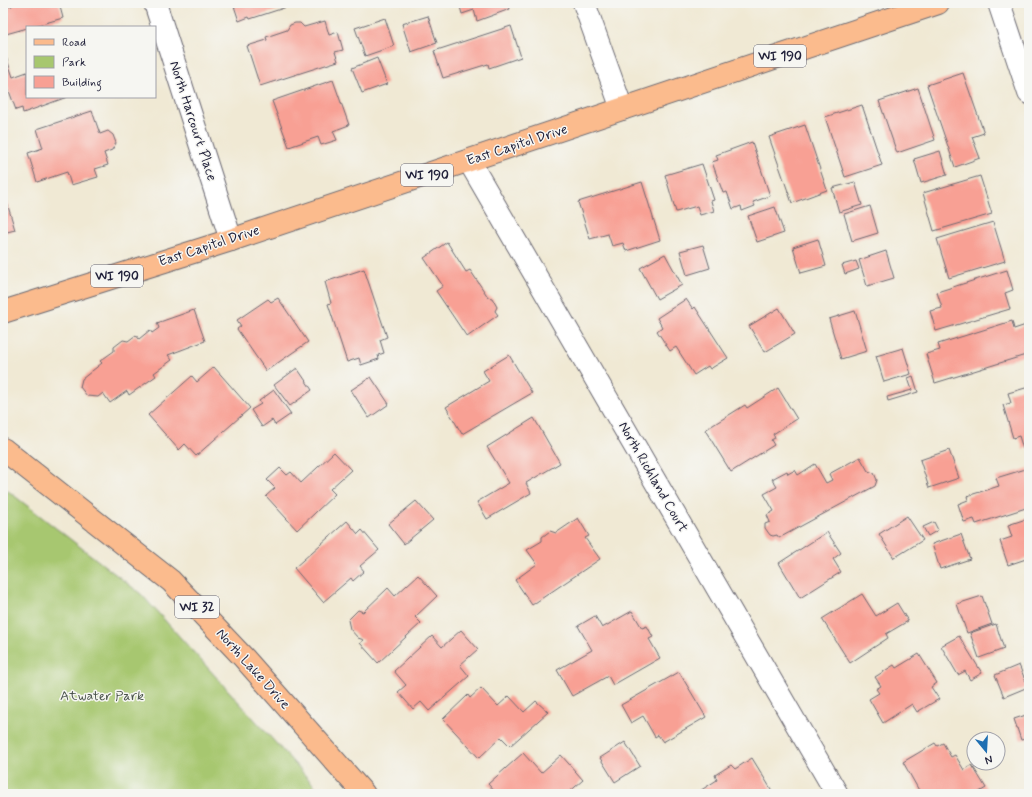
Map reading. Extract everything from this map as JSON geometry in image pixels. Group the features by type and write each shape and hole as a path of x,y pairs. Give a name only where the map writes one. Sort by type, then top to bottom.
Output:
{"main road":[{"name":"East Capitol Drive","path":"3,312 231,240 938,3"},
{"name":"North Lake Drive","path":"3,449 171,581 234,647 364,794"}],"street":[{"name":"North Harcourt Place","path":"155,3 231,240"},
{"path":"584,3 622,110"},
{"path":"999,3 1029,93"},
{"name":"North Richland Court","path":"469,160 837,794"}],"green space":[{"name":"Atwater Park","path":"3,487 141,594 322,794 3,794"}],"building":[{"path":"12,3 59,3 63,18 34,26 26,26 26,28 6,34 3,22 3,8 12,6"},
{"path":"233,3 296,4 250,19 249,17 239,21"},
{"path":"459,3 508,3 510,9 477,21 474,10 462,14"},
{"path":"428,16 437,43 411,52 402,24"},
{"path":"385,18 394,46 365,56 355,28"},
{"path":"325,21 329,35 338,32 343,50 335,52 338,61 260,86 247,46 267,40 266,37 287,30 290,25 295,23 300,23 304,27"},
{"path":"511,26 521,57 489,68 488,64 443,78 434,51"},
{"path":"3,48 13,77 26,72 26,98 64,98 23,113 22,108 16,110 5,80 3,81"},
{"path":"377,58 387,84 362,93 352,68"},
{"path":"963,73 984,133 972,137 980,158 955,167 927,85"},
{"path":"333,80 349,125 333,131 337,140 321,145 318,137 289,147 272,101"},
{"path":"918,88 935,140 897,153 879,101"},
{"path":"862,105 882,165 845,177 825,117"},
{"path":"92,111 100,134 108,131 113,135 116,143 112,150 104,153 108,165 95,169 98,177 71,185 67,172 37,182 28,153 43,148 37,129"},
{"path":"805,125 827,190 792,203 769,137"},
{"path":"752,142 770,196 753,202 755,206 742,211 741,206 733,209 727,192 723,193 712,162 718,160 716,155"},
{"path":"940,151 947,175 921,183 914,159"},
{"path":"702,164 714,200 711,201 714,211 700,215 697,206 676,212 665,175"},
{"path":"980,176 992,214 934,231 923,193"},
{"path":"642,182 660,240 626,251 623,243 612,246 608,234 590,239 578,202"},
{"path":"855,182 862,205 839,212 832,188"},
{"path":"3,189 15,230 3,233"},
{"path":"870,206 878,233 852,241 844,214"},
{"path":"775,207 784,233 757,242 748,216"},
{"path":"993,222 1005,261 949,278 937,239"},
{"path":"818,239 826,266 801,273 793,247"},
{"path":"447,242 466,272 470,270 488,297 492,298 497,307 495,311 498,315 467,337 436,291 443,286 424,258"},
{"path":"703,245 710,268 687,275 680,251"},
{"path":"886,251 894,278 867,286 859,260"},
{"path":"665,254 682,285 657,299 640,268"},
{"path":"856,261 859,269 845,274 842,265"},
{"path":"364,269 387,337 380,340 384,353 378,355 379,359 361,365 359,358 347,362 328,304 331,303 325,282"},
{"path":"1007,270 1013,290 1005,293 1010,309 936,331 930,311 942,308 937,292"},
{"path":"278,298 308,342 266,371 237,329 241,326 237,320 268,299 271,302"},
{"path":"686,299 693,309 695,307 728,358 710,369 708,366 694,375 676,347 670,351 657,331 662,327 657,318"},
{"path":"779,308 795,334 765,352 749,326"},
{"path":"194,310 205,341 168,355 172,360 154,373 156,376 129,395 127,391 110,403 103,393 98,397 87,396 80,387 82,379 102,363 100,361 114,351 114,347 123,340 128,341 136,335 139,339 150,330 152,333 159,328 157,323"},
{"path":"855,311 867,351 841,359 829,319"},
{"path":"1012,321 1014,329 1026,325 1029,336 1029,354 935,383 926,354 940,350 938,344"},
{"path":"903,348 911,374 884,382 876,356"},
{"path":"509,355 532,393 462,434 446,407 489,381 483,371"},
{"path":"214,367 250,408 196,456 185,444 179,450 148,415 192,376 197,382"},
{"path":"297,368 312,390 290,406 274,385"},
{"path":"913,376 918,392 888,401 887,397 912,390 908,378"},
{"path":"371,377 389,404 369,418 351,390"},
{"path":"1029,387 1029,447 1023,449 1019,436 1013,438 1003,405 1011,403 1008,393"},
{"path":"778,388 797,419 773,434 775,438 771,440 774,445 731,472 705,430 745,405 747,408"},
{"path":"274,390 291,414 275,425 272,420 262,427 251,410 261,404 259,401"},
{"path":"534,418 560,463 526,483 531,493 487,519 477,502 509,483 487,447"},
{"path":"949,450 959,478 929,488 920,460"},
{"path":"334,452 351,470 330,489 335,494 297,530 266,496 275,488 267,480 280,468 287,475 291,472 301,483"},
{"path":"860,457 868,471 874,473 877,480 875,486 779,538 777,535 770,535 765,528 765,524 770,522 767,515 774,511 764,494 777,487 772,479 787,471 788,474 795,470 798,475 815,464 826,483 832,480 829,474"},
{"path":"1029,468 1029,507 976,524 974,519 964,522 958,504 968,500 967,496 999,486 996,478"},
{"path":"416,501 433,520 404,544 388,524"},
{"path":"907,516 923,540 894,558 879,534"},
{"path":"578,518 589,536 585,538 600,559 532,605 515,580 537,564 527,550 542,541 542,537 550,531 556,533"},
{"path":"1029,518 1029,558 1008,565 1000,541 1012,537 1008,525"},
{"path":"347,521 358,534 362,530 379,550 360,566 364,571 353,581 351,578 323,602 294,568"},
{"path":"934,522 938,530 928,536 923,527"},
{"path":"827,532 841,553 833,559 841,572 800,598 779,563"},
{"path":"961,534 970,559 940,569 932,544"},
{"path":"418,575 437,596 415,617 421,623 378,663 360,643 364,640 358,638 350,629 348,620 358,610 363,612 388,588 395,596"},
{"path":"862,594 876,616 897,603 908,621 886,634 888,638 850,663 822,619"},
{"path":"982,596 992,624 967,633 957,604"},
{"path":"632,611 642,628 647,626 653,637 649,639 660,658 613,685 608,676 572,696 557,670 592,650 578,626 595,616 602,628"},
{"path":"996,624 1004,649 979,658 970,633"},
{"path":"461,630 478,649 460,665 469,676 429,711 421,702 413,709 398,692 406,685 394,671 432,636 442,647"},
{"path":"959,636 982,673 970,680 965,671 958,675 941,646"},
{"path":"919,654 937,683 931,687 939,699 917,712 912,704 883,723 869,699 879,693 876,689 881,686 875,677 894,665 896,668"},
{"path":"1019,665 1028,687 1004,697 995,675"},
{"path":"679,672 706,717 663,742 658,735 655,737 643,716 631,723 621,705"},
{"path":"481,688 498,706 509,696 524,712 536,701 548,712 510,746 501,737 479,758 443,719 468,695 470,698"},
{"path":"1029,714 1029,738 1021,740 1014,719"},
{"path":"625,742 640,766 615,782 600,758"},
{"path":"935,743 937,746 943,743 951,757 955,755 964,770 966,769 966,771 976,771 986,788 976,794 921,794 903,762"},
{"path":"523,753 541,773 561,755 583,780 567,794 497,794 488,784"},
{"path":"752,758 774,794 695,794 717,780 715,775 731,765 735,769"}]}
